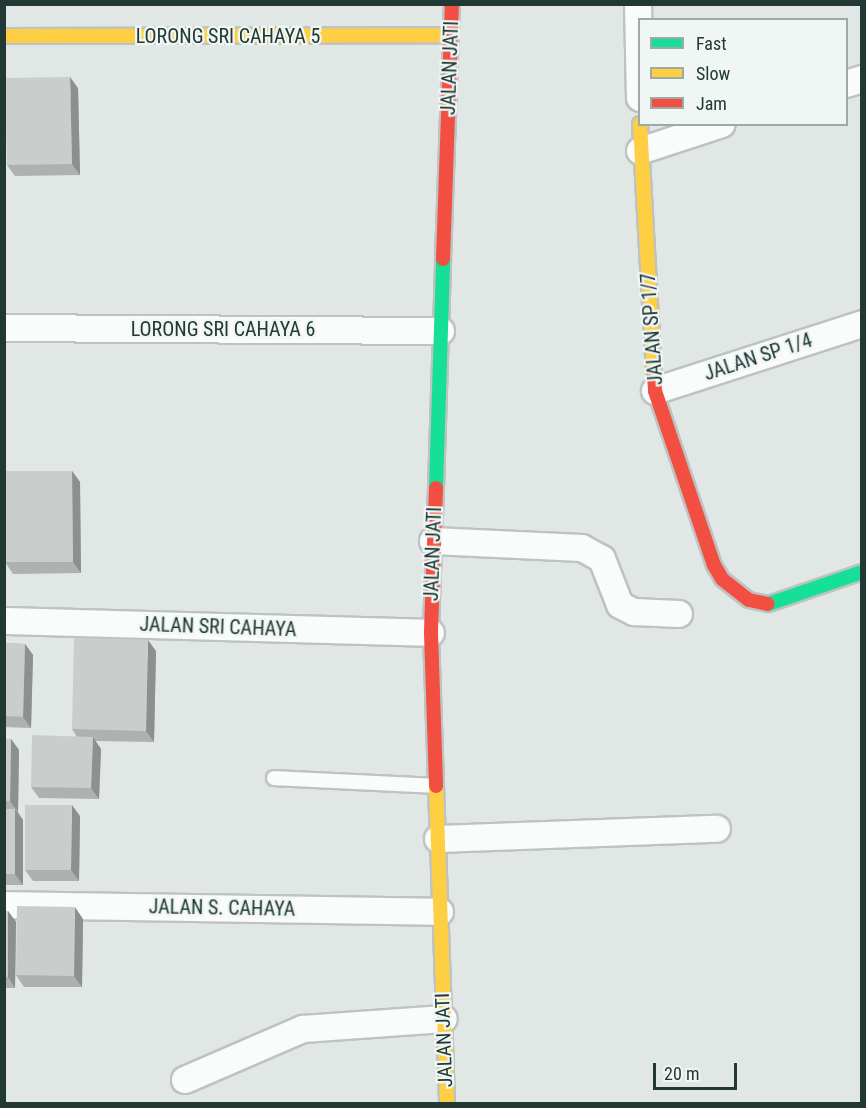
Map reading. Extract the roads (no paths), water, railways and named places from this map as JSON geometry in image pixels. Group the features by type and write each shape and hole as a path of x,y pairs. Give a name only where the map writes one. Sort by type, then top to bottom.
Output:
{"street":[{"name":"JALAN JATI","path":"447,1104 430,633 452,4"},
{"name":"LORONG SRI CAHAYA 5","path":"4,36 451,35"},
{"name":"JALAN SP 1/7","path":"640,126 655,391 714,565 733,589 749,600 770,604 861,572"},
{"path":"640,151 716,126"},
{"name":"JALAN SP 1/4","path":"655,391 861,324"},
{"name":"LORONG SRI CAHAYA 6","path":"4,328 441,331"},
{"path":"433,542 582,548 602,559 620,605 634,612 679,614"},
{"path":"4,609 5,621"},
{"name":"JALAN SRI CAHAYA","path":"5,621 430,633"},
{"path":"438,839 717,829"},
{"name":"JALAN S. CAHAYA","path":"4,904 440,912"},
{"path":"185,1080 303,1029 444,1019"}],"lane":[{"path":"274,778 436,786"}]}
